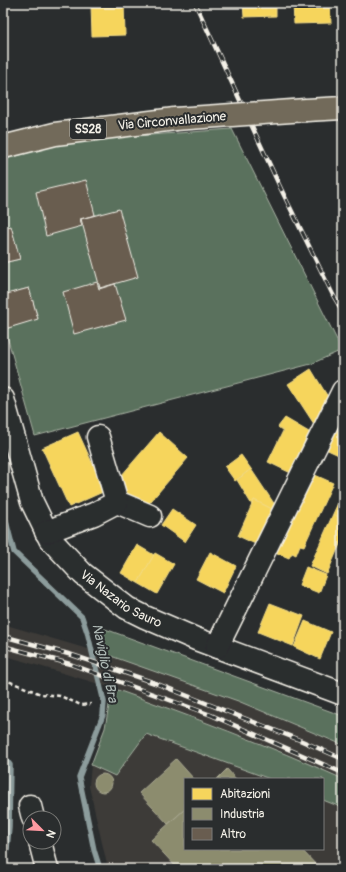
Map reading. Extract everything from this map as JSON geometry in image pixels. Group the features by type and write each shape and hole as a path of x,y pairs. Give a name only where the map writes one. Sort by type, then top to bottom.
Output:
{"main road":[{"name":"Via Circonvallazione","path":"3,147 55,134 175,119 343,108"}],"street":[{"path":"217,646 343,391"},
{"name":"Via Nazario Sauro","path":"3,400 32,502 50,540 83,574 127,608 196,639 343,694"},
{"path":"98,437 117,502"},
{"path":"46,532 94,514 117,502"},
{"path":"117,502 150,516"},
{"path":"42,850 47,869"}],"path":[{"path":"3,679 41,694 60,696 81,705 91,704"}],"shaded area":[{"path":"3,624 108,655 238,701 343,745 343,779 227,730 112,688 3,655"},
{"path":"146,734 267,778 184,778 184,850 324,850 324,800 343,808 343,869 108,869 89,786 91,765 115,776"}],"green space":[{"path":"232,129 342,350 311,364 35,436 5,329 38,318 29,288 3,295 3,263 20,259 11,227 3,229 3,160 69,141"},
{"path":"97,626 343,716 343,745 238,701 108,655"},
{"path":"112,688 229,731 343,779 343,808 324,800 324,778 267,778 146,734 115,776 91,765 105,728"}],"building: Abitazioni":[{"path":"101,3 124,3 125,35 92,36 91,5"},
{"path":"243,3 276,3 276,16 244,17"},
{"path":"293,3 330,3 331,23 294,24"},
{"path":"311,369 331,402 316,427 288,384"},
{"path":"285,418 314,435 295,475 268,462 283,431 278,427"},
{"path":"332,420 343,425 343,457 319,446"},
{"path":"78,432 105,491 69,507 42,448"},
{"path":"159,432 188,458 145,508 115,483"},
{"path":"241,455 251,469 235,481 225,467"},
{"path":"251,469 277,508 274,510 254,500 252,505 237,480"},
{"path":"306,471 333,483 304,546 300,545 296,555 292,553 289,558 270,550"},
{"path":"343,492 343,519 333,514"},
{"path":"254,500 278,512 262,547 238,536"},
{"path":"172,509 196,525 185,542 161,525"},
{"path":"333,514 343,519 343,537 327,574 310,566"},
{"path":"137,545 154,555 138,583 121,573"},
{"path":"210,552 236,566 223,593 196,579"},
{"path":"155,553 174,564 157,594 138,583"},
{"path":"306,567 326,575 319,593 299,585"},
{"path":"270,603 304,616 293,646 258,632"},
{"path":"305,621 331,632 320,659 294,647"}],"building: Industria":[{"path":"176,759 193,778 184,778 184,810 168,824 139,793"},
{"path":"227,769 235,778 218,778"},
{"path":"99,774 107,774 112,779 110,790 107,792 99,792 94,787 94,779"},
{"path":"184,810 184,850 302,850 320,869 178,869 151,840"}],"building: Altro":[{"path":"86,180 95,215 80,219 82,226 46,236 36,192"},
{"path":"119,209 138,277 100,288 81,219"},
{"path":"11,226 20,259 3,263 3,229"},
{"path":"97,282 99,289 115,284 126,320 74,334 63,292"},
{"path":"29,288 38,319 5,329 3,323 3,295"}],"waterway":[{"name":"Naviglio di Bra","path":"3,510 14,552 82,617 88,635 104,702 103,715 79,777 94,850 100,869"},
{"path":"3,756 10,765 9,828 5,869"}],"railway":[{"path":"195,3 281,189 333,295 343,312"},
{"path":"3,636 72,655 155,683 302,741 343,759"},
{"path":"3,646 70,664 211,715 343,773"}]}
